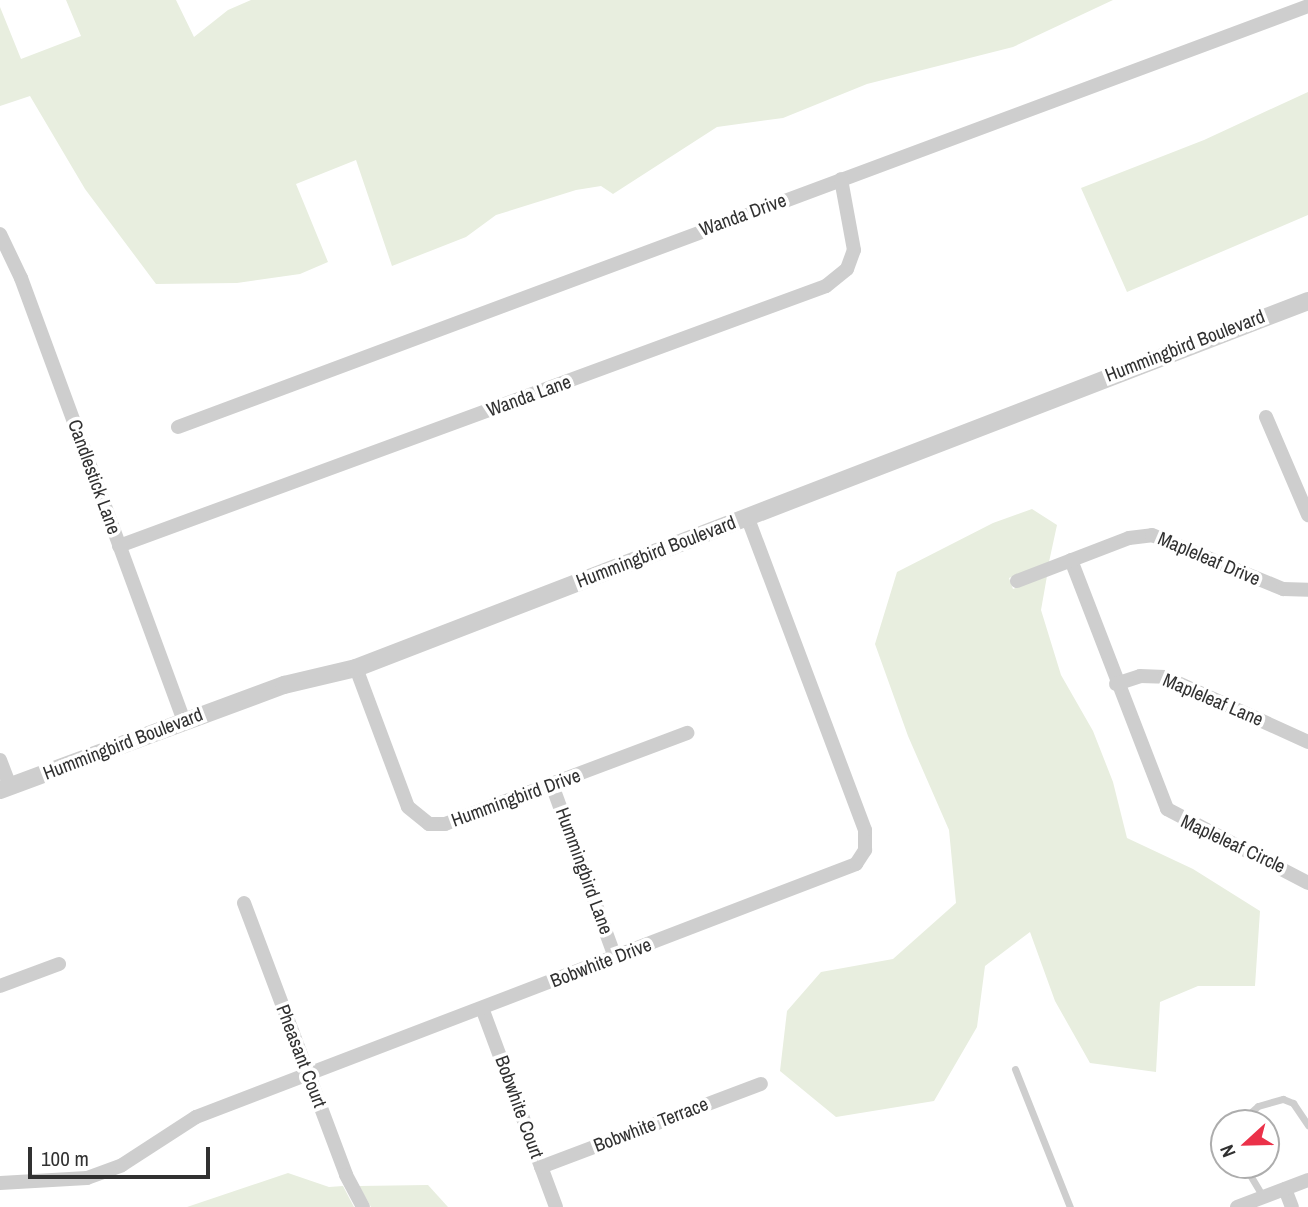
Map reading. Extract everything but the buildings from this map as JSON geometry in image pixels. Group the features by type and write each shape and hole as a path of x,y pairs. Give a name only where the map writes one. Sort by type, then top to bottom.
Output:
{"street":[{"name":"Wanda Drive","path":"178,427 1308,6"},
{"name":"Wanda Lane","path":"119,545 826,286 847,269 854,250 841,179"},
{"name":"Candlestick Lane","path":"0,234 21,278 184,720"},
{"name":"Hummingbird Boulevard","path":"5,788 284,685 356,668 1308,301"},
{"path":"1266,417 1308,515"},
{"name":"Bobwhite Drive","path":"0,1183 87,1178 122,1165 196,1117 850,869 865,850 865,830 747,516"},
{"name":"Mapleleaf Drive","path":"1017,581 1129,538 1152,535 1283,590 1308,590"},
{"path":"1071,561 1116,684"},
{"name":"Hummingbird Drive","path":"356,668 408,807 421,821 445,824 687,733"},
{"name":"Mapleleaf Lane","path":"1116,684 1140,676 1166,677 1308,742"},
{"name":"Mapleleaf Circle","path":"1116,684 1167,809 1308,883"},
{"path":"0,760 5,788"},
{"name":"Hummingbird Lane","path":"552,785 615,957"},
{"name":"Pheasant Court","path":"244,903 307,1074 363,1207"},
{"path":"0,986 59,964"},
{"name":"Bobwhite Court","path":"482,1007 556,1207"},
{"name":"Bobwhite Terrace","path":"541,1167 761,1084"},
{"path":"1237,1207 1308,1180"},
{"path":"1285,1189 1292,1207"}],"lane":[{"path":"1015,1069 1070,1207"},
{"path":"1255,1109 1283,1099 1293,1103 1308,1125"},
{"path":"1252,1179 1263,1197"}],"green space":[{"path":"66,0 176,0 194,37 228,10 251,0 1113,0 1013,47 867,84 783,118 717,127 613,194 601,186 576,190 496,215 466,237 392,266 356,160 296,184 328,262 300,274 237,283 156,284 85,189 30,96 0,106 0,7 21,59 81,36"},
{"path":"1308,92 1308,215 1127,292 1081,188 1204,140"},
{"path":"1032,509 1057,525 1049,562 1009,578 1013,589 1047,576 1041,610 1061,675 1093,731 1113,782 1127,838 1193,869 1260,911 1255,986 1198,986 1160,1002 1156,1072 1090,1063 1055,1001 1030,932 985,966 977,1027 934,1101 836,1117 780,1071 787,1011 821,972 893,959 956,903 949,830 908,736 875,644 897,572 993,523"},
{"path":"288,1173 329,1187 343,1186 354,1207 187,1207"},
{"path":"428,1185 448,1207 371,1207 359,1186"}]}
